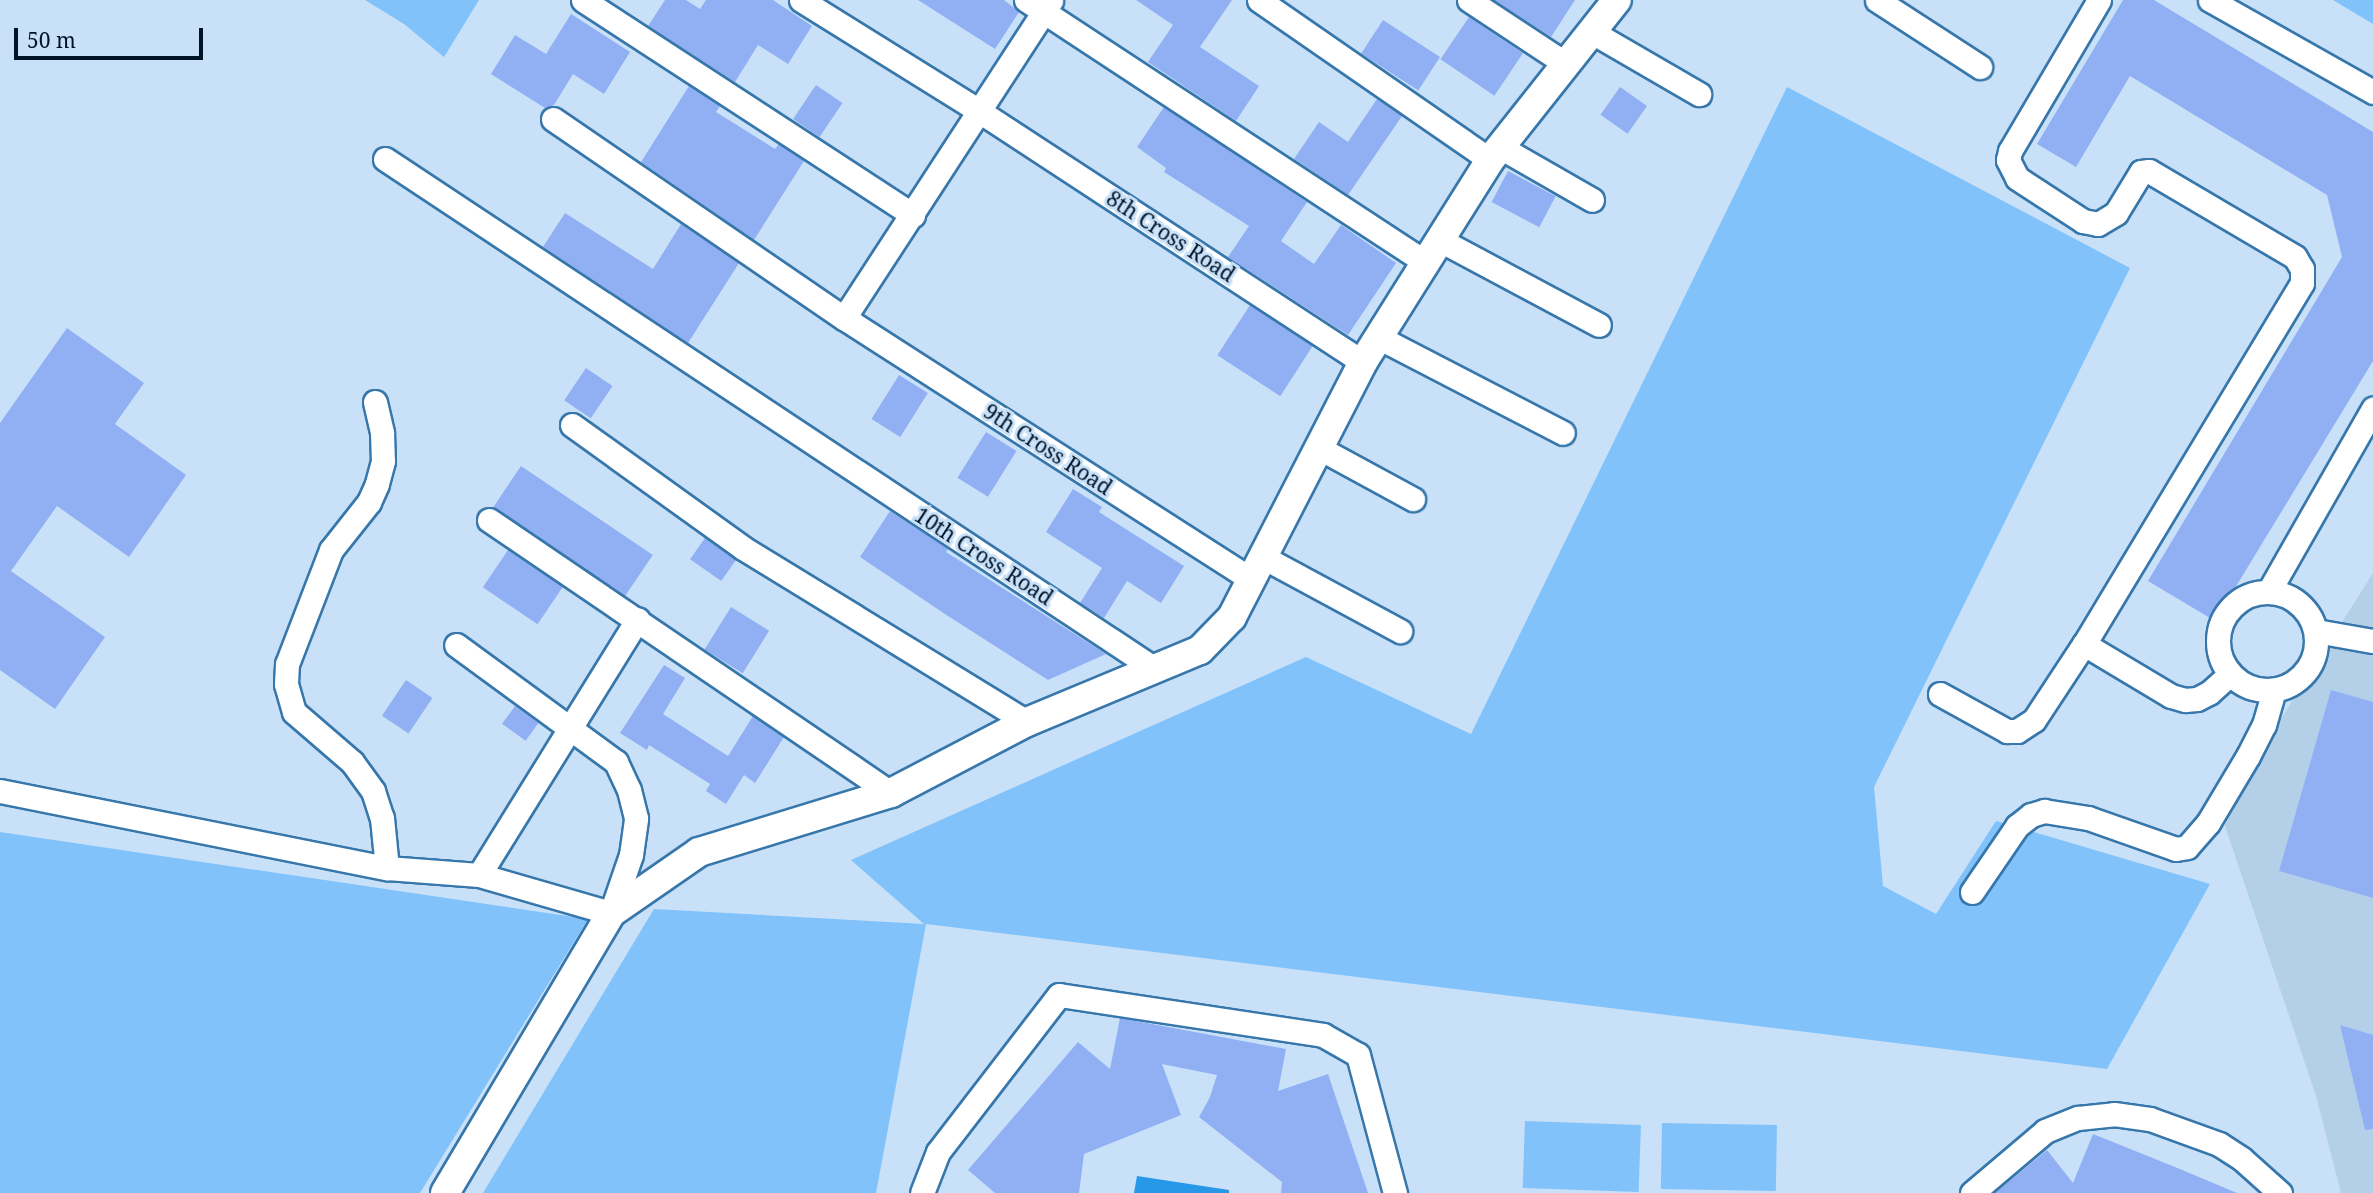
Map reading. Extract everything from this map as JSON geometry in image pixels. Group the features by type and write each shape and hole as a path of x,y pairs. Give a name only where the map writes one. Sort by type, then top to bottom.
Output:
{"street":[{"path":"583,0 913,215"},
{"name":"8th Cross Road","path":"801,0 979,111 1363,362"},
{"path":"1259,0 1495,153 1592,200"},
{"path":"1469,0 1566,64"},
{"path":"611,913 699,852 891,793 1027,722 1200,650 1232,617 1363,362 1495,153 1617,0"},
{"path":"1877,0 1980,67"},
{"path":"1940,694 2007,731 2017,731 2034,720 2084,643 2302,283 2302,269 2295,257 2149,170 2141,172 2116,213 2098,224 2083,221 2017,178 2008,160 2010,151 2099,0"},
{"path":"2210,0 2373,92"},
{"path":"844,318 979,111 1040,4 1433,251 1599,325"},
{"path":"1592,32 1699,94"},
{"name":"9th Cross Road","path":"553,119 844,318 1257,568 1400,631"},
{"name":"10th Cross Road","path":"385,159 1155,669"},
{"path":"1378,337 1563,433"},
{"path":"375,402 382,433 383,461 377,484 359,517 331,550 287,664 286,684 294,712 352,762 369,783 379,806 387,868"},
{"path":"2269,591 2373,409"},
{"path":"572,425 743,548 1027,722"},
{"path":"1319,448 1413,499"},
{"path":"489,520 891,793"},
{"path":"2269,591 2285,594 2299,603 2310,615 2316,631 2316,647 2311,663 2302,677 2289,686 2258,690 2243,684 2230,674 2218,645 2219,628 2226,613 2238,601 2252,593 2269,591"},
{"path":"479,876 638,619"},
{"path":"2316,631 2373,641"},
{"path":"2084,643 2171,696 2185,700 2197,699 2209,693 2230,674"},
{"path":"445,1193 611,913 631,855 636,818 629,790 616,762 456,645"},
{"path":"1972,892 2017,826 2031,815 2044,811 2088,818 2176,849 2187,847 2208,823 2248,755 2264,725 2274,690"},
{"path":"0,791 387,868 479,876 611,913"},
{"path":"922,1193 924,1181 938,1152 1059,995 1323,1035 1358,1055 1395,1193"},
{"path":"1972,1193 2045,1131 2078,1118 2114,1114 2150,1119 2219,1144 2252,1167 2280,1193"}],"shaded area":[{"path":"365,0 479,0 444,57 404,24"},
{"path":"2333,0 2373,0 2373,24"},
{"path":"1787,87 2130,268 1874,787 1883,886 1936,914 1996,821 2210,884 2107,1069 926,924 876,1193 483,1193 654,909 924,924 851,860 1306,657 1471,734"},
{"path":"2373,573 2373,1193 2341,1193 2316,1096 2225,826 2260,752"},
{"path":"0,832 588,919 420,1193 0,1193"},
{"path":"1525,1121 1641,1125 1639,1192 1523,1188"},
{"path":"1662,1123 1777,1125 1776,1191 1661,1189"},
{"path":"1137,1176 1229,1190 1229,1193 1134,1193"}],"building":[{"path":"665,0 686,0 700,9 706,0 773,0 812,26 788,64 758,45 735,82 648,26"},
{"path":"918,0 1004,0 1019,12 995,49"},
{"path":"1136,0 1232,0 1200,47 1259,86 1236,121 1148,62 1173,25"},
{"path":"1494,0 1575,0 1551,37"},
{"path":"2123,0 2154,0 2373,132 2373,361 2215,621 2148,581 2342,257 2327,195 2130,76 2076,167 2037,144"},
{"path":"571,14 630,52 604,94 573,74 554,105 545,108 491,74 515,35 546,54"},
{"path":"1469,17 1523,53 1494,96 1440,59"},
{"path":"1383,20 1440,57 1418,91 1361,54"},
{"path":"816,85 843,103 820,137 793,119"},
{"path":"689,86 720,106 716,112 775,149 779,144 804,161 754,240 641,162"},
{"path":"1620,87 1647,106 1628,134 1600,115"},
{"path":"1377,99 1402,116 1348,195 1294,159 1319,122 1348,142"},
{"path":"1164,107 1307,202 1281,241 1314,264 1341,225 1396,263 1348,335 1228,257 1249,226 1164,172 1166,168 1137,147"},
{"path":"1508,171 1556,196 1539,227 1492,202"},
{"path":"565,213 653,269 681,224 739,263 688,343 543,247"},
{"path":"1250,305 1313,346 1280,396 1217,355"},
{"path":"67,328 144,383 115,424 186,475 129,557 57,506 11,571 105,637 55,709 0,670 0,423"},
{"path":"586,368 613,386 591,418 564,400"},
{"path":"899,375 928,393 900,437 871,419"},
{"path":"986,432 1017,451 988,497 957,478"},
{"path":"521,466 653,555 625,596 493,507"},
{"path":"1073,489 1102,507 1099,512 1184,566 1161,603 1127,581 1104,618 1080,603 1102,568 1046,532"},
{"path":"890,511 948,549 946,552 1106,654 1048,680 948,616 860,557"},
{"path":"705,538 736,560 721,581 690,559"},
{"path":"508,550 563,587 538,624 483,587"},
{"path":"731,607 769,631 743,673 705,649"},
{"path":"664,665 685,678 663,714 728,756 753,716 784,737 755,783 744,775 726,804 706,791 710,784 649,745 647,750 620,733"},
{"path":"406,680 433,698 408,734 382,716"},
{"path":"2331,690 2373,702 2373,898 2279,871"},
{"path":"515,706 538,723 526,741 502,724"},
{"path":"1120,1018 1286,1049 1278,1091 1328,1074 1368,1193 1281,1193 1282,1182 1199,1117 1210,1097 1217,1075 1162,1064 1181,1115 1084,1154 1079,1193 995,1193 968,1170 1078,1042 1110,1069"},
{"path":"2340,1025 2373,1035 2373,1129 2365,1130"},
{"path":"2093,1134 2237,1193 1995,1193 2047,1150 2073,1183"}]}
